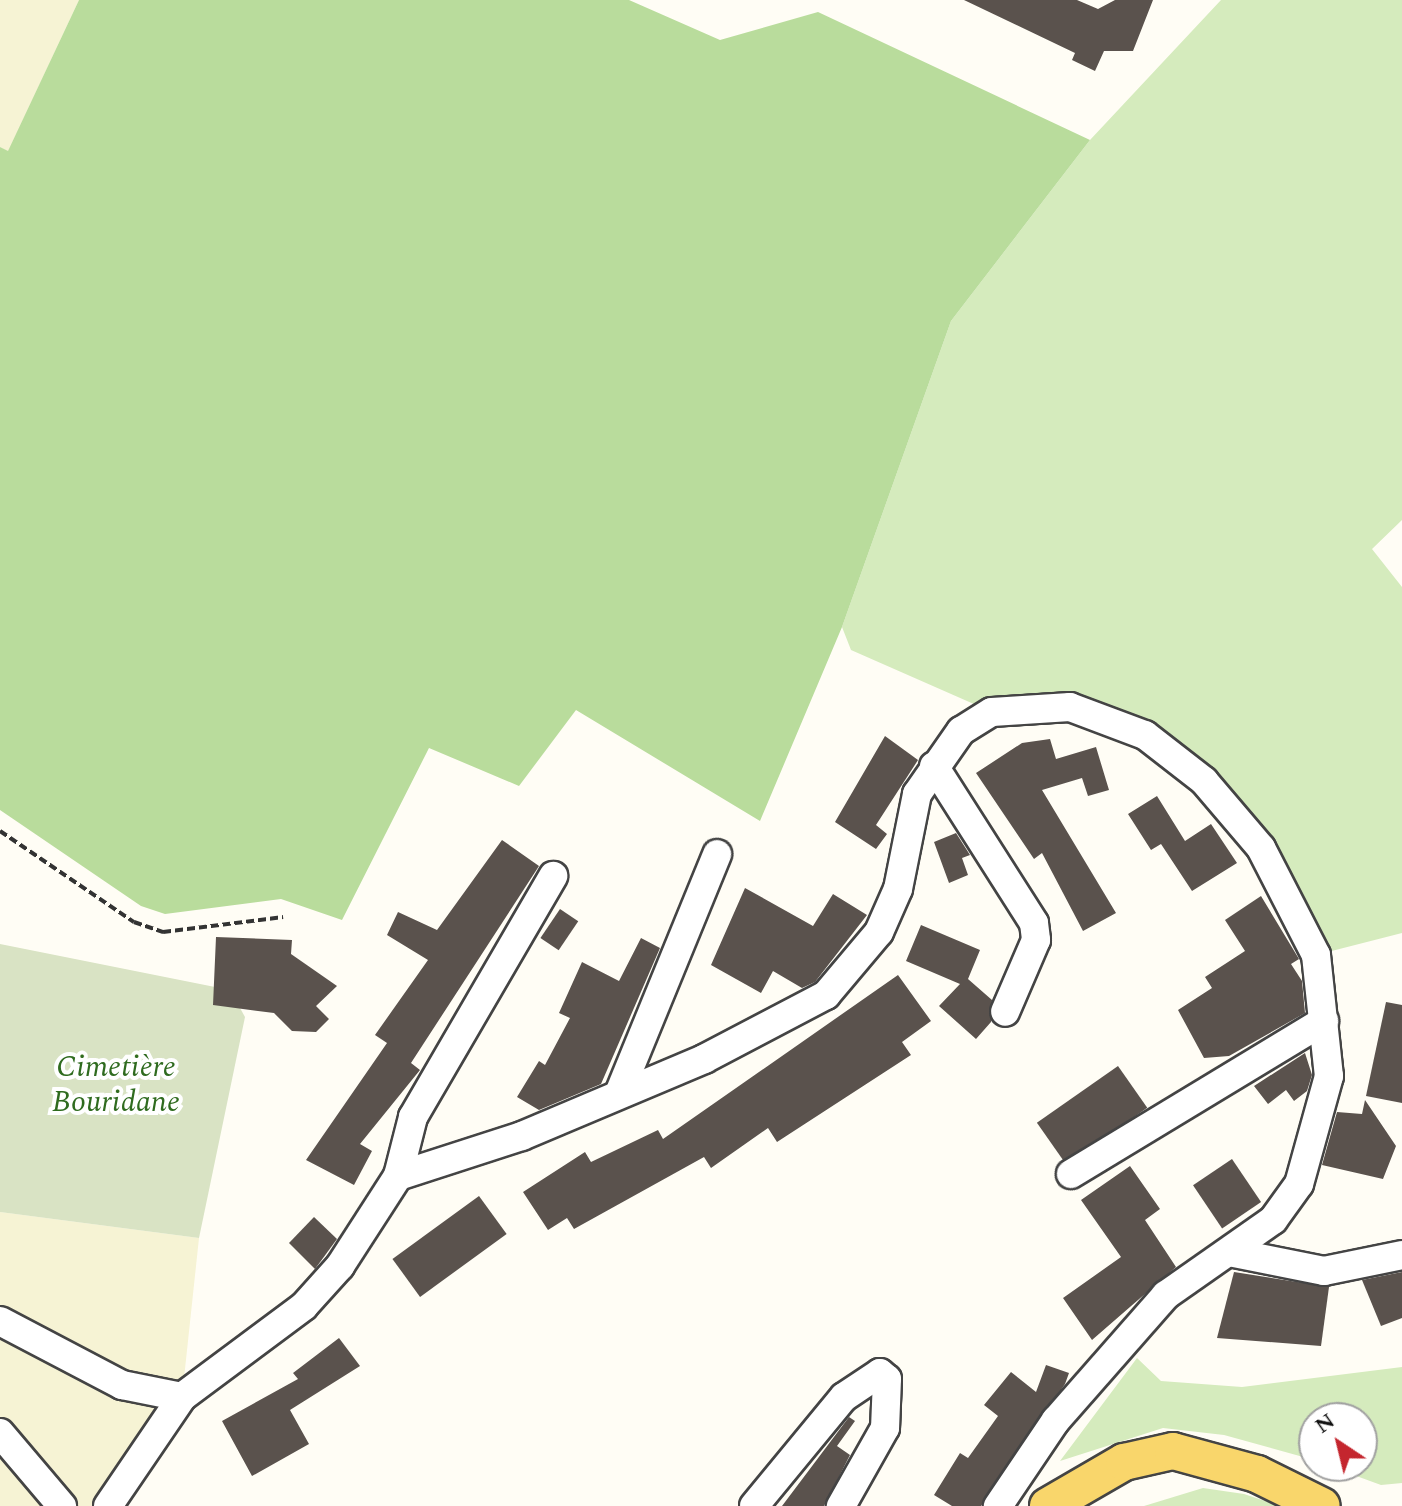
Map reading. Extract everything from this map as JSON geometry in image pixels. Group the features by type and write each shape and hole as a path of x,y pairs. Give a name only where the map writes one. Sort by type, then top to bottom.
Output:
{"main road":[{"path":"1048,1506 1124,1462 1173,1451 1257,1474 1322,1506"}],"street":[{"path":"398,1176 522,1136 620,1091 704,1059 826,995 879,932 898,889 917,794 961,731 992,712 1032,705 1070,707 1145,735 1204,781 1261,848 1316,955 1329,1076 1299,1184 1273,1220 1166,1295 1120,1342 998,1506"},
{"path":"934,766 1034,923 1036,940 1005,1012"},
{"path":"620,1091 717,854"},
{"path":"108,1506 182,1397 304,1306 340,1266 398,1176 413,1117 553,876"},
{"path":"1071,1174 1324,1021"},
{"path":"1229,1252 1324,1271 1402,1255"},
{"path":"0,1321 122,1385 182,1397"},
{"path":"754,1506 844,1397 880,1373 887,1379 885,1428 841,1506"},
{"path":"0,1433 62,1506"}],"path":[{"path":"0,831 134,922 163,932 283,917"}],"shaded area":[{"path":"0,0 79,0 8,152 0,147"},
{"path":"0,1212 199,1238 182,1397 108,1506 0,1506"}],"green space":[{"path":"79,0 629,0 720,40 818,12 1090,140 951,321 842,627 760,821 576,710 519,786 429,748 342,920 281,899 165,914 141,906 0,810 0,147 8,151"},
{"path":"1221,0 1402,0 1402,520 1372,549 1402,587 1402,933 1316,955 1204,781 1107,718 992,712 851,650 842,627 951,321 1090,140"},
{"name":"Cimetière Bouridane","path":"0,944 220,988 235,999 245,1017 199,1238 0,1212"},
{"path":"1137,1358 1161,1381 1242,1387 1402,1367 1402,1483 1381,1485 1373,1482 1378,1482 1378,1402 1298,1402 1298,1456 1224,1435 1163,1428 1060,1461"},
{"path":"1203,1488 1244,1494 1280,1506 1144,1506"}],"building":[{"path":"964,0 1077,0 1098,9 1115,0 1153,0 1133,51 1104,51 1095,71 1072,60 1075,53"},
{"path":"885,736 918,760 876,825 887,834 876,849 835,822"},
{"path":"1050,739 1056,759 1096,747 1109,790 1088,796 1082,778 1042,790 1116,913 1083,931 1042,853 1034,859 976,773 1022,743"},
{"path":"1157,796 1185,841 1211,824 1237,863 1192,891 1161,844 1151,850 1128,814"},
{"path":"956,833 970,855 962,858 968,875 949,883 934,842"},
{"path":"502,840 539,866 411,1063 420,1070 360,1144 372,1151 354,1185 306,1160 387,1043 375,1035 428,960 387,935 398,912 437,930"},
{"path":"745,888 813,926 833,894 867,915 815,982 802,988 773,971 761,993 711,965"},
{"path":"1261,896 1299,959 1291,964 1302,981 1305,1013 1229,1056 1204,1058 1178,1010 1212,988 1205,977 1245,951 1225,920"},
{"path":"560,909 578,921 559,950 540,938"},
{"path":"921,925 980,950 968,979 992,1000 991,1022 976,1039 939,1006 960,984 906,961"},
{"path":"216,937 292,940 291,954 337,986 316,1006 329,1019 316,1032 292,1031 274,1013 213,1005"},
{"path":"641,938 660,948 601,1084 539,1110 517,1097 539,1061 545,1065 570,1018 559,1013 582,962 619,981"},
{"path":"898,975 931,1021 902,1042 911,1055 777,1142 768,1128 711,1168 704,1157 574,1229 567,1218 548,1230 523,1192 585,1152 591,1162 658,1130 663,1139"},
{"path":"1386,1002 1402,1005 1402,1103 1366,1096"},
{"path":"1305,1053 1312,1075 1307,1091 1294,1101 1286,1090 1268,1104 1254,1086"},
{"path":"1118,1066 1147,1108 1066,1165 1037,1123"},
{"path":"1365,1100 1396,1146 1383,1179 1322,1165 1337,1112 1362,1114"},
{"path":"1232,1159 1261,1202 1222,1228 1193,1185"},
{"path":"1130,1166 1160,1209 1145,1220 1176,1267 1092,1340 1063,1298 1121,1257 1081,1200"},
{"path":"479,1196 507,1234 420,1297 392,1259"},
{"path":"314,1217 337,1239 315,1269 289,1243"},
{"path":"1234,1272 1329,1287 1321,1346 1217,1338"},
{"path":"1402,1272 1402,1318 1381,1326 1362,1280"},
{"path":"339,1338 360,1366 290,1410 309,1444 252,1476 222,1421 298,1379 293,1373"},
{"path":"1046,1365 1069,1373 1065,1384 981,1506 952,1506 934,1495 960,1453 968,1458 998,1416 984,1405 1011,1372 1036,1392"},
{"path":"849,1417 855,1421 837,1446 850,1455 824,1506 782,1506"}]}
